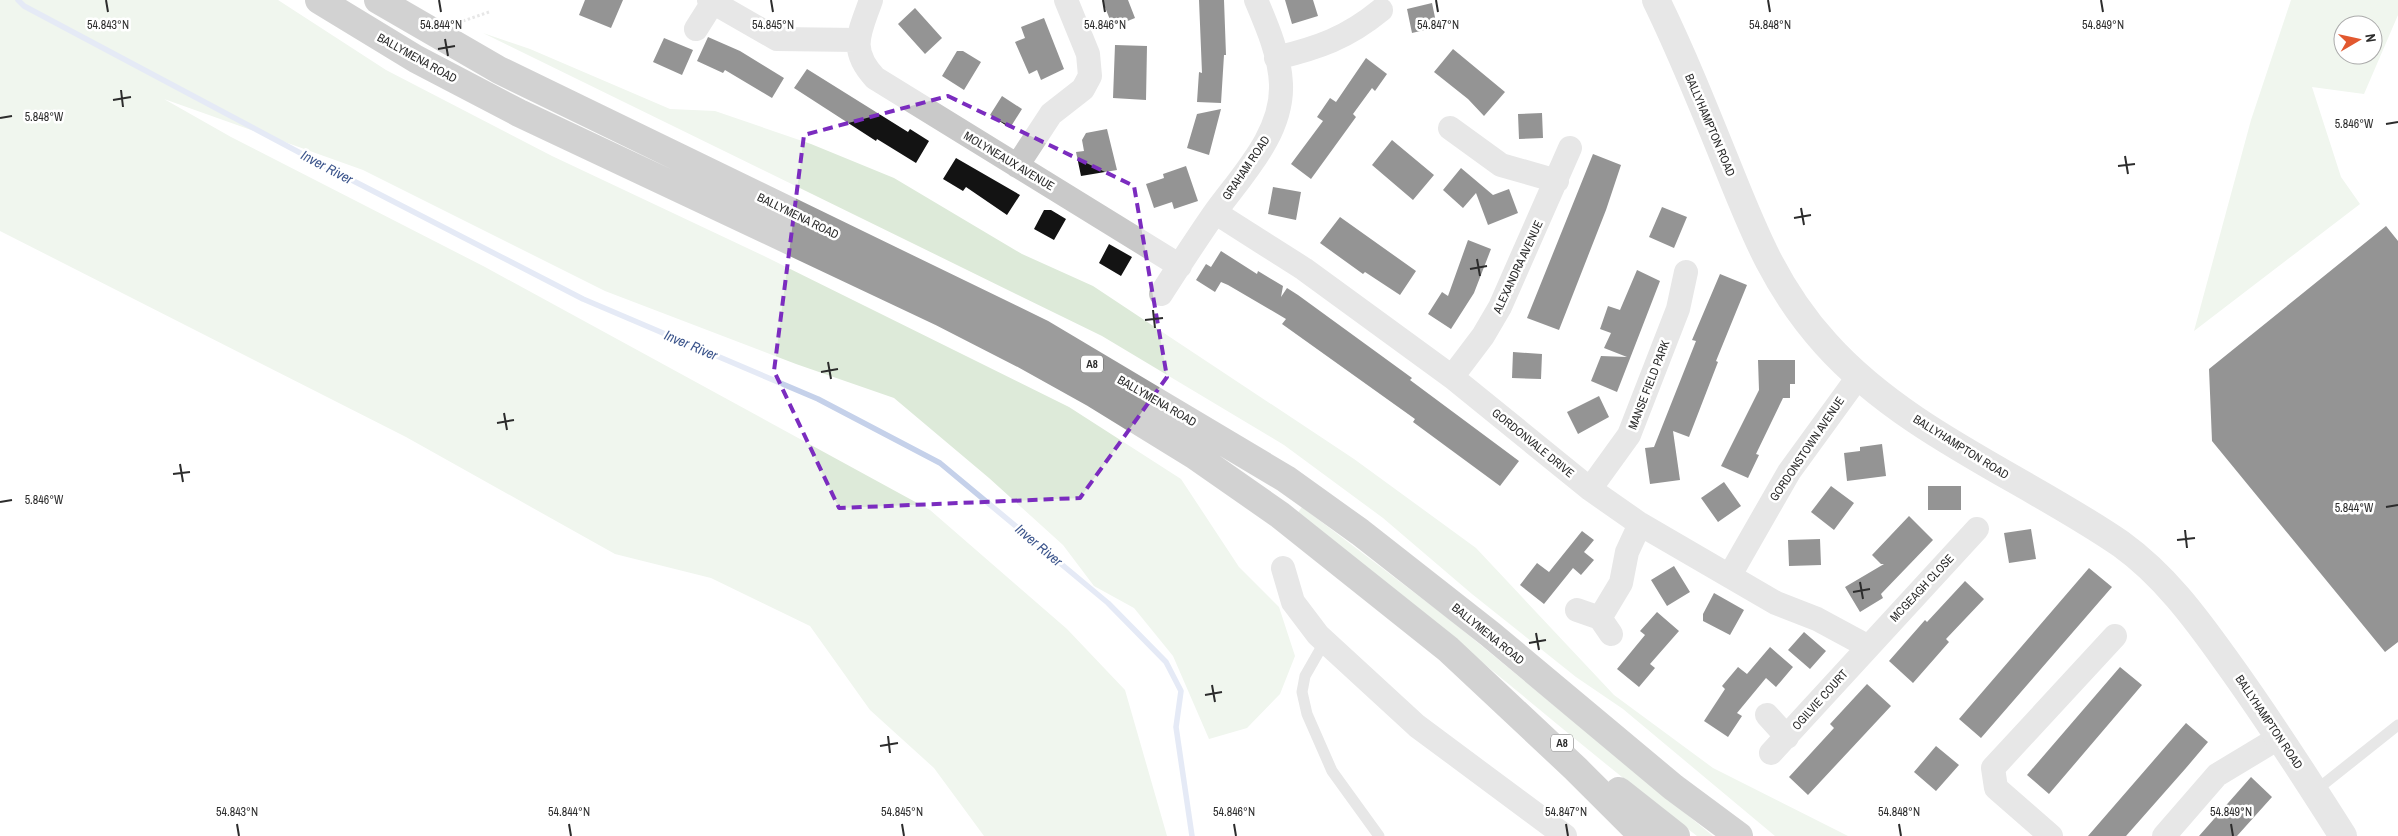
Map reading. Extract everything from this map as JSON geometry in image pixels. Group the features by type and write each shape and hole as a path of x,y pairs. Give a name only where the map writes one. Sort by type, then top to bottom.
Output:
{"highway":[{"name":"BALLYMENA ROAD","path":"319,0 416,59 519,113 941,312 1095,394 1194,455 1280,515 1448,649 1576,769 1643,836"},
{"name":"BALLYMENA ROAD","path":"378,0 499,70 1041,333 1286,479 1360,532 1490,634 1673,786 1739,836"},
{"name":"A8","path":"1448,649 1676,836"}],"street":[{"name":"MOLYNEAUX AVENUE","path":"871,0 860,24 858,40 864,64 875,78 1180,266"},
{"path":"1018,166 1051,114 1083,89 1090,76 1088,54 1066,0"},
{"name":"GRAHAM ROAD","path":"1161,294 1257,155 1271,130 1280,98 1281,84 1276,58 1256,0"},
{"name":"BALLYHAMPTON ROAD","path":"1656,0 1758,241 1779,282 1801,314 1858,377 1894,405 2121,545 2158,574 2196,619 2280,738 2343,836"},
{"path":"696,30 711,1 777,39 798,41 858,40"},
{"path":"1276,58 1316,48 1353,32 1381,10"},
{"path":"1450,128 1501,165 1557,181"},
{"name":"ALEXANDRA AVENUE","path":"1452,377 1497,314 1570,148"},
{"name":"GORDONVALE DRIVE","path":"1216,212 1304,268 1452,377 1590,489 1640,524 1730,574 1776,603 1817,619 1867,646"},
{"name":"MANSE FIELD PARK","path":"1590,489 1629,435 1678,308 1686,272"},
{"name":"GORDONSTOWN AVENUE","path":"1730,574 1789,472 1858,377"},
{"path":"1577,610 1606,626 1621,583 1627,552 1640,524"},
{"name":"MCGEAGH CLOSE","path":"1867,646 1977,529"},
{"path":"1284,568 1292,602 1325,641 1417,726 1565,836"},
{"path":"2051,836 1996,788 1992,768 2115,636"},
{"name":"OGILVIE COURT","path":"1766,715 1779,745 1867,646"},
{"path":"2164,836 2217,776 2280,738"}],"lane":[{"path":"1325,641 1305,676 1302,692 1307,714 1332,771 1379,836"},
{"path":"2315,791 2398,725"}],"highlighted area":[{"path":"948,96 1134,186 1167,377 1080,498 839,508 774,371 804,135"}],"green space":[{"path":"0,0 278,0 386,70 552,156 764,256 1069,407 1181,479 1239,567 1279,607 1295,656 1280,694 1247,728 1209,739 1173,656 1134,608 1094,586 1063,545 989,478 894,398 796,364 605,291 363,170 164,99 231,137 485,267 930,510 1067,629 1125,690 1167,836 984,836 934,768 870,710 810,626 711,578 615,554 406,437 0,231"},
{"path":"2291,0 2398,0 2398,15 2383,50 2383,15 2333,15 2333,65 2376,65 2364,94 2312,87 2341,177 2360,204 2194,331 2251,120"},
{"path":"483,33 530,49 670,109 715,111 811,144 894,178 1022,254 1093,286 1354,459 1476,548 1614,695 1713,768 1848,836 1775,836 1623,709 1576,677 1472,594 1383,518 1284,445 1102,336"},
{"path":"1302,507 1449,619 1713,836 1697,836 1646,797 1398,593 1297,514"}],"building":[{"path":"585,0 623,0 611,28 579,15"},
{"path":"1102,0 1128,0 1135,18 1113,27"},
{"path":"1199,0 1224,0 1226,55 1224,55 1221,103 1197,102 1199,72 1202,73"},
{"path":"1285,0 1313,0 1318,16 1292,24"},
{"path":"1432,3 1437,27 1412,33 1407,9"},
{"path":"915,8 942,38 925,54 898,24"},
{"path":"1044,18 1064,69 1041,80 1037,70 1029,74 1015,42 1025,38 1021,27"},
{"path":"708,37 740,51 784,78 772,98 725,70 723,73 697,61"},
{"path":"664,38 693,50 682,75 653,62"},
{"path":"1115,45 1147,46 1146,100 1113,98"},
{"path":"1453,49 1505,92 1484,116 1468,99 1434,72"},
{"path":"957,51 963,51 981,62 964,90 942,76"},
{"path":"1366,58 1387,74 1375,91 1372,88 1353,114 1356,117 1311,179 1291,164 1323,121 1317,117 1330,98 1336,102"},
{"path":"807,69 908,132 910,129 929,141 916,163 877,139 876,141 794,88"},
{"path":"1002,96 1022,109 1010,128 990,115"},
{"path":"1221,109 1209,155 1187,148 1197,114"},
{"path":"1542,113 1543,138 1519,139 1518,114"},
{"path":"1107,129 1117,170 1081,176 1076,152 1084,151 1082,140 1086,133"},
{"path":"1392,140 1434,175 1413,200 1372,165"},
{"path":"1593,154 1621,165 1606,210 1559,330 1527,318"},
{"path":"956,158 1020,195 1007,215 966,187 963,191 943,179"},
{"path":"1186,166 1198,201 1174,209 1172,202 1154,208 1146,184 1164,178 1163,174"},
{"path":"1461,168 1493,195 1509,189 1518,213 1488,225 1476,193 1463,208 1443,190"},
{"path":"1273,187 1301,192 1296,220 1268,214"},
{"path":"1662,207 1687,217 1674,248 1649,237"},
{"path":"1044,210 1051,210 1066,219 1054,240 1034,229"},
{"path":"1340,217 1416,271 1400,295 1365,272 1363,274 1320,243"},
{"path":"2386,226 2398,241 2398,642 2385,652 2212,441 2209,369"},
{"path":"1468,240 1491,249 1474,293 1451,329 1428,314 1442,292 1448,296"},
{"path":"1109,244 1132,257 1121,276 1099,263"},
{"path":"1221,251 1257,274 1258,271 1283,286 1281,297 1287,288 1298,295 1412,378 1410,380 1519,461 1500,486 1413,422 1415,419 1282,324 1286,319 1228,285 1221,282 1215,292 1196,280 1206,264 1211,267"},
{"path":"1637,270 1660,281 1617,392 1591,381 1601,356 1627,357 1604,348 1611,333 1600,329 1608,306 1620,310"},
{"path":"1720,274 1747,285 1716,361 1718,362 1689,437 1673,431 1680,480 1650,484 1645,448 1654,447 1696,341 1692,340"},
{"path":"1513,352 1542,354 1541,379 1512,378"},
{"path":"1758,360 1795,360 1795,384 1790,384 1790,398 1783,398 1756,454 1759,455 1748,478 1721,466 1759,390"},
{"path":"1599,396 1609,417 1578,434 1567,412"},
{"path":"1882,444 1886,476 1847,481 1844,453 1860,451 1860,447"},
{"path":"1724,482 1741,506 1718,522 1701,498"},
{"path":"1831,486 1854,503 1834,530 1811,512"},
{"path":"1928,486 1961,486 1961,510 1928,510"},
{"path":"1909,516 1933,540 1881,594 1883,598 1860,612 1845,587 1884,564 1881,564 1872,555"},
{"path":"2031,529 2036,559 2009,563 2004,533"},
{"path":"1582,531 1594,540 1584,552 1594,560 1581,575 1573,568 1544,604 1520,585 1537,563 1549,572"},
{"path":"1820,539 1821,565 1789,566 1788,540"},
{"path":"1674,566 1690,592 1667,606 1651,580"},
{"path":"2089,568 2112,587 1981,738 1959,719"},
{"path":"1965,581 1984,599 1946,639 1949,642 1913,683 1889,661 1925,620 1927,622"},
{"path":"1714,593 1744,610 1730,635 1703,621 1703,614"},
{"path":"1657,612 1679,631 1650,664 1655,668 1639,687 1617,669 1645,635 1640,631"},
{"path":"1804,632 1826,651 1810,669 1788,650"},
{"path":"1770,647 1793,667 1776,687 1766,678 1737,713 1742,716 1728,737 1704,721 1725,689 1722,686 1738,667 1747,674"},
{"path":"2120,667 2142,685 2049,794 2027,775"},
{"path":"1867,684 1891,706 1808,795 1789,777 1834,728 1830,724"},
{"path":"2186,723 2208,742 2186,768 2126,836 2088,836"},
{"path":"1936,746 1959,765 1936,791 1914,772"},
{"path":"2251,777 2272,797 2237,836 2199,836"}],"waterway":[{"name":"Inver River","path":"18,0 24,6 338,173 583,299 818,399 940,463 1108,603 1166,662 1181,691 1176,727 1192,836"}]}
